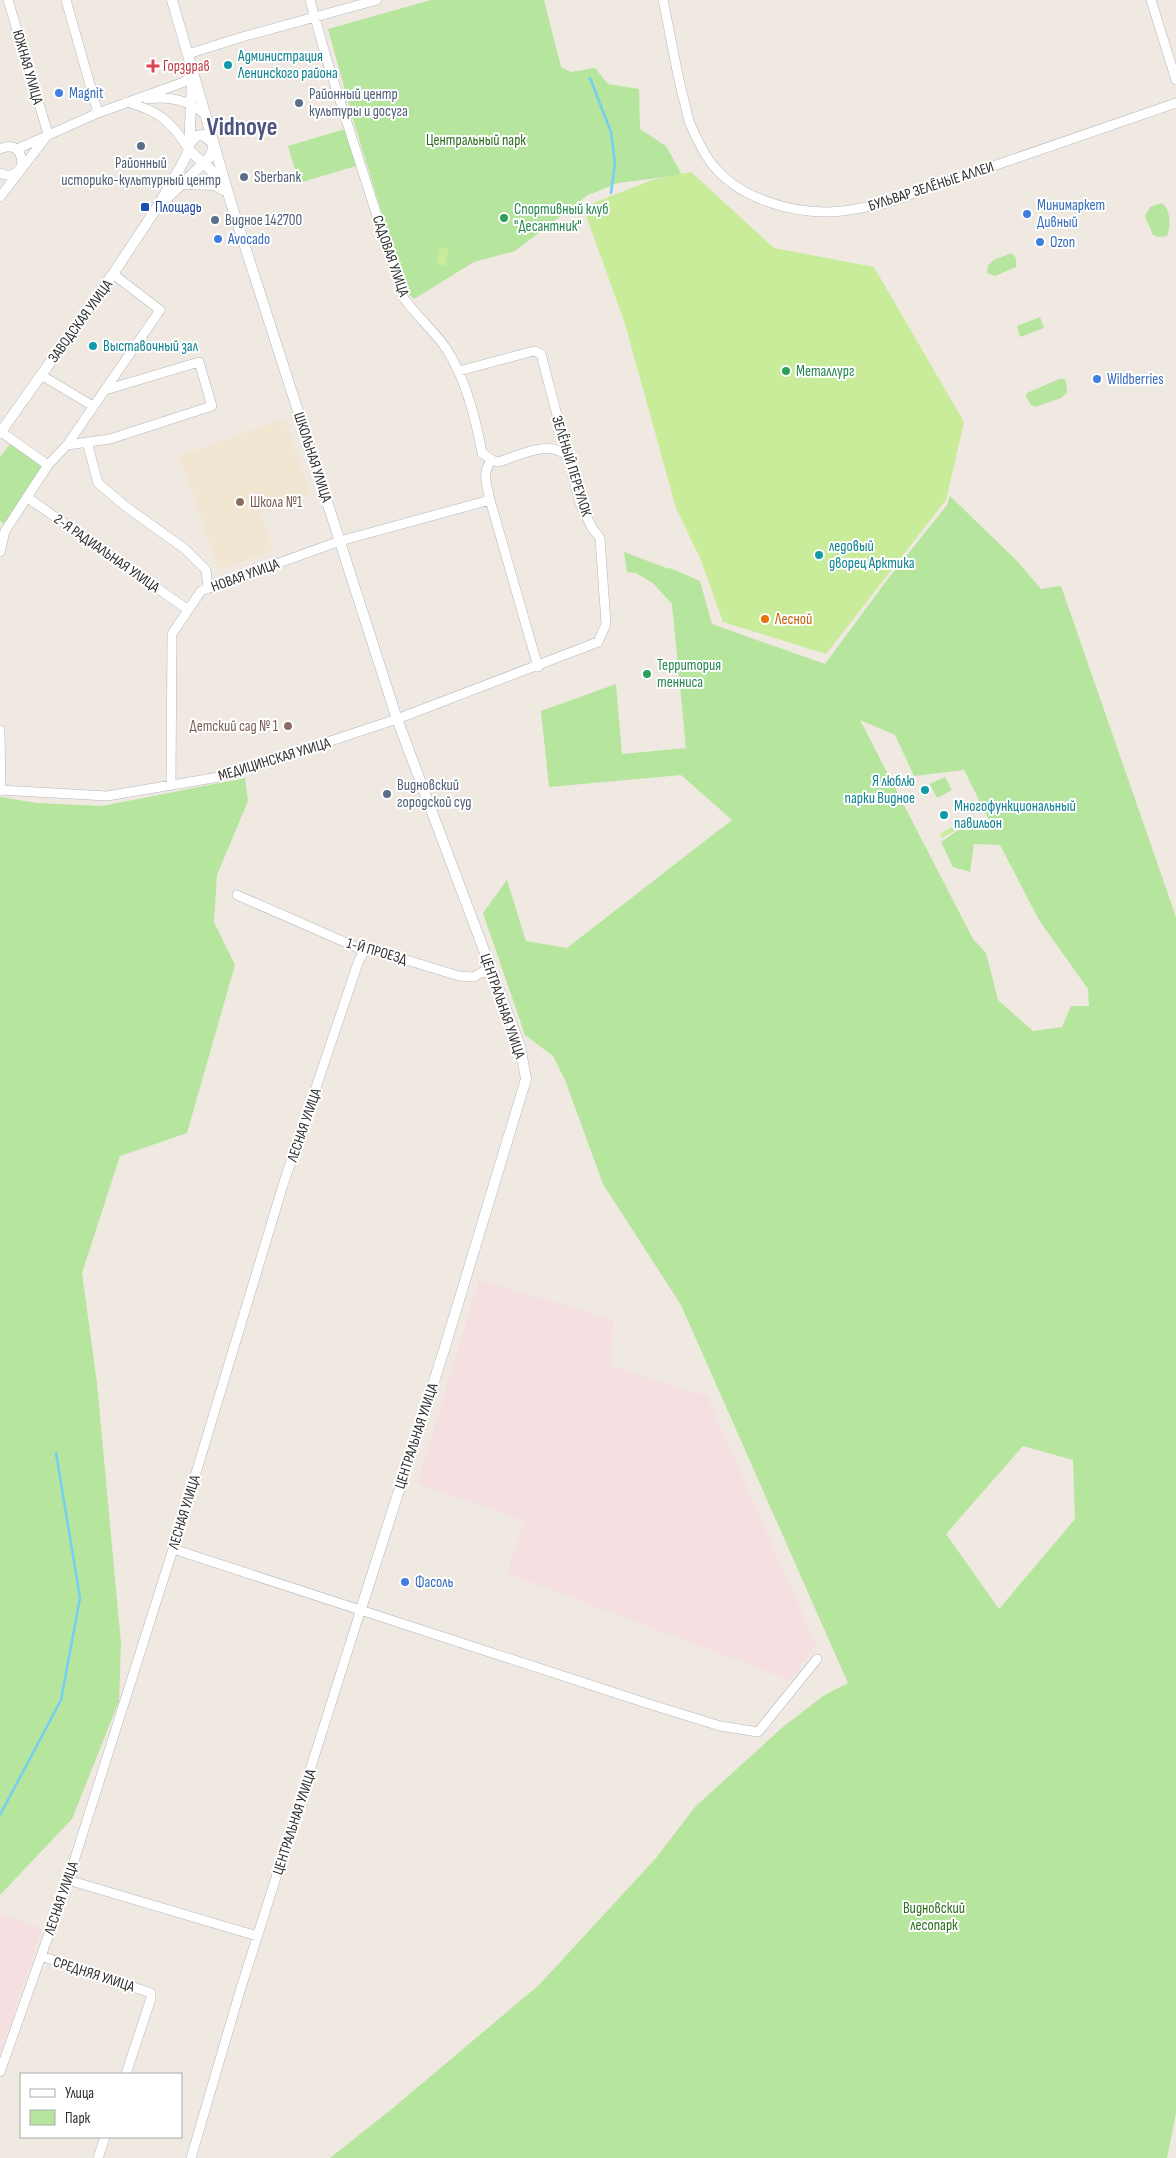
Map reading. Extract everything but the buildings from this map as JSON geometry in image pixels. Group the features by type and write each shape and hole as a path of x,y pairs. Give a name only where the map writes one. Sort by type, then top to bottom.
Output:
{"street":[{"name":"ЮЖНАЯ УЛИЦА","path":"8,0 48,134"},
{"path":"66,0 98,113"},
{"path":"172,0 192,71 189,146"},
{"name":"САДОВАЯ УЛИЦА","path":"310,0 403,297 413,312 446,349 459,371 482,453 492,460"},
{"path":"188,54 377,0"},
{"name":"БУЛЬВАР ЗЕЛЁНЫЕ АЛЛЕИ","path":"663,0 678,79 690,125 709,160 728,179 748,193 775,204 794,209 822,212 841,211 883,204 1176,103"},
{"path":"1151,0 1176,80"},
{"path":"17,149 98,113 184,82 190,77 192,71"},
{"name":"ШКОЛЬНАЯ УЛИЦА","path":"192,71 228,194 397,720"},
{"path":"127,102 162,97 178,99 191,103 205,114"},
{"path":"127,102 148,108 164,117 211,170 228,194"},
{"path":"1,195 48,134"},
{"path":"203,135 214,144 212,152 157,207 189,146 196,136 203,135"},
{"path":"0,149 9,146 17,149 22,155 20,171 14,175 1,174 1,195"},
{"path":"181,184 214,185 228,194"},
{"name":"ЗАВОДСКАЯ УЛИЦА","path":"0,433 113,274 157,207"},
{"path":"0,552 5,531 48,465 67,445 160,310 113,274"},
{"name":"ЗЕЛЁНЫЙ ПЕРЕУЛОК","path":"459,371 534,351 540,354 580,503 592,528 600,538 606,624 598,642"},
{"path":"67,445 110,439 212,406 199,362 105,390"},
{"path":"41,375 93,406"},
{"path":"0,433 48,465"},
{"path":"87,442 98,484 185,549 206,570 208,588"},
{"path":"538,667 484,473 492,460 498,462 539,450 553,448 563,451 569,458"},
{"name":"2-Я РАДИАЛЬНАЯ УЛИЦА","path":"28,498 187,609"},
{"name":"НОВАЯ УЛИЦА","path":"171,786 172,634 187,609 201,591 340,541 490,500"},
{"name":"МЕДИЦИНСКАЯ УЛИЦА","path":"0,790 107,796 225,776 397,720 538,667 598,642"},
{"name":"ЦЕНТРАЛЬНАЯ УЛИЦА","path":"191,2158 360,1609 444,1350 526,1079 520,1046 397,720"},
{"path":"0,730 0,790"},
{"name":"1-Й ПРОЕЗД","path":"237,895 365,951 377,951 459,976 474,977 482,972 493,974"},
{"name":"ЛЕСНАЯ УЛИЦА","path":"0,2072 68,1880 173,1549 283,1185 358,960 365,951"},
{"path":"173,1549 720,1726 758,1732 817,1659"},
{"path":"68,1880 258,1936"},
{"name":"СРЕДНЯЯ УЛИЦА","path":"41,1956 151,1993 126,2073"},
{"path":"98,2158 105,2138"}],"shaded area":[{"name":"Школа №1","path":"284,419 311,493 260,511 274,550 219,570 179,456"},
{"path":"479,1280 614,1320 610,1366 707,1396 816,1645 790,1680 507,1573 525,1521 417,1484"},
{"path":"0,1913 42,1929 0,2055"}],"green space":[{"name":"Центральный парк","path":"431,0 544,0 561,67 571,72 595,68 608,84 639,89 640,129 666,146 682,175 618,183 588,195 515,251 474,262 414,299 406,291 356,129 328,29"},
{"path":"345,129 356,166 299,183 288,146"},
{"name":"Металлург","path":"691,172 774,248 874,267 964,422 946,500 826,654 723,622 700,558 676,508 625,324 583,207 652,180"},
{"path":"1162,203 1169,214 1169,227 1167,236 1158,237 1153,235 1145,216 1150,207"},
{"path":"440,247 449,249 445,266 436,264"},
{"path":"1011,253 1016,258 1016,267 995,276 987,273 988,265 994,260"},
{"path":"1040,317 1044,328 1020,337 1017,326"},
{"path":"1059,379 1065,379 1067,393 1061,398 1035,407 1031,405 1026,396 1027,393"},
{"path":"10,444 43,467 4,524 0,521 0,457"},
{"name":"Видновский лесопарк","path":"950,496 1017,561 1041,589 1061,586 1176,917 1176,2113 1167,2158 330,2158 393,2108 539,1985 656,1858 695,1807 783,1727 823,1696 848,1683 681,1305 603,1184 565,1080 553,1056 525,1035 483,913 507,880 526,941 567,948 732,820 681,775 549,787 541,711 616,684 622,754 686,748 672,604 654,584 636,573 627,572 624,552 700,581 712,624 825,664 884,584 947,505","holes":["860,720 895,735 914,776 964,770 990,822 964,826 941,842 953,867 970,872 974,844 1000,845 1039,920 1088,989 1089,1006 1071,1006 1062,1027 1033,1031 998,1000 986,953 973,939","1023,1446 1073,1460 1075,1519 999,1609 946,1534"]},
{"path":"945,777 952,790 937,798 930,784"},
{"path":"245,778 248,801 217,875 214,922 235,965 187,1133 120,1156 82,1273 97,1383 121,1644 119,1701 72,1819 0,1895 0,797 37,803 102,806"},
{"path":"964,820 966,824 942,838 940,834"}],"waterway":[{"path":"590,78 611,132 615,163 611,193"},
{"path":"0,1815 61,1700 80,1598 56,1453"}],"place":[{"name":"Администрация Ленинского района","path":"228,65"},
{"name":"Горздрав","path":"153,66"},
{"name":"Magnit","path":"59,93"},
{"name":"Районный центр культуры и досуга","path":"299,103"},
{"name":"Районный историко-культурный центр","path":"141,146"},
{"name":"Sberbank","path":"244,177"},
{"name":"Площадь","path":"145,207"},
{"name":"Минимаркет Дивный","path":"1027,214"},
{"name":"Спортивный клуб \"Десантник\"","path":"504,218"},
{"name":"Видное 142700","path":"215,220"},
{"name":"Avocado","path":"218,239"},
{"name":"Ozon","path":"1040,242"},
{"name":"Выставочный зал","path":"93,346"},
{"name":"Металлург","path":"786,371"},
{"name":"Wildberries","path":"1097,379"},
{"name":"Школа №1","path":"240,502"},
{"name":"ледовый дворец Арктика","path":"819,555"},
{"name":"Лесной","path":"765,619"},
{"name":"Территория тенниса","path":"647,674"},
{"name":"Детский сад № 1","path":"288,726"},
{"name":"Я люблю парки Видное","path":"925,790"},
{"name":"Видновский городской суд","path":"387,794"},
{"name":"Многофункциональный павильон","path":"944,815"},
{"name":"Фасоль","path":"405,1582"}],"district":[{"name":"Vidnoye","path":"242,126"}]}
